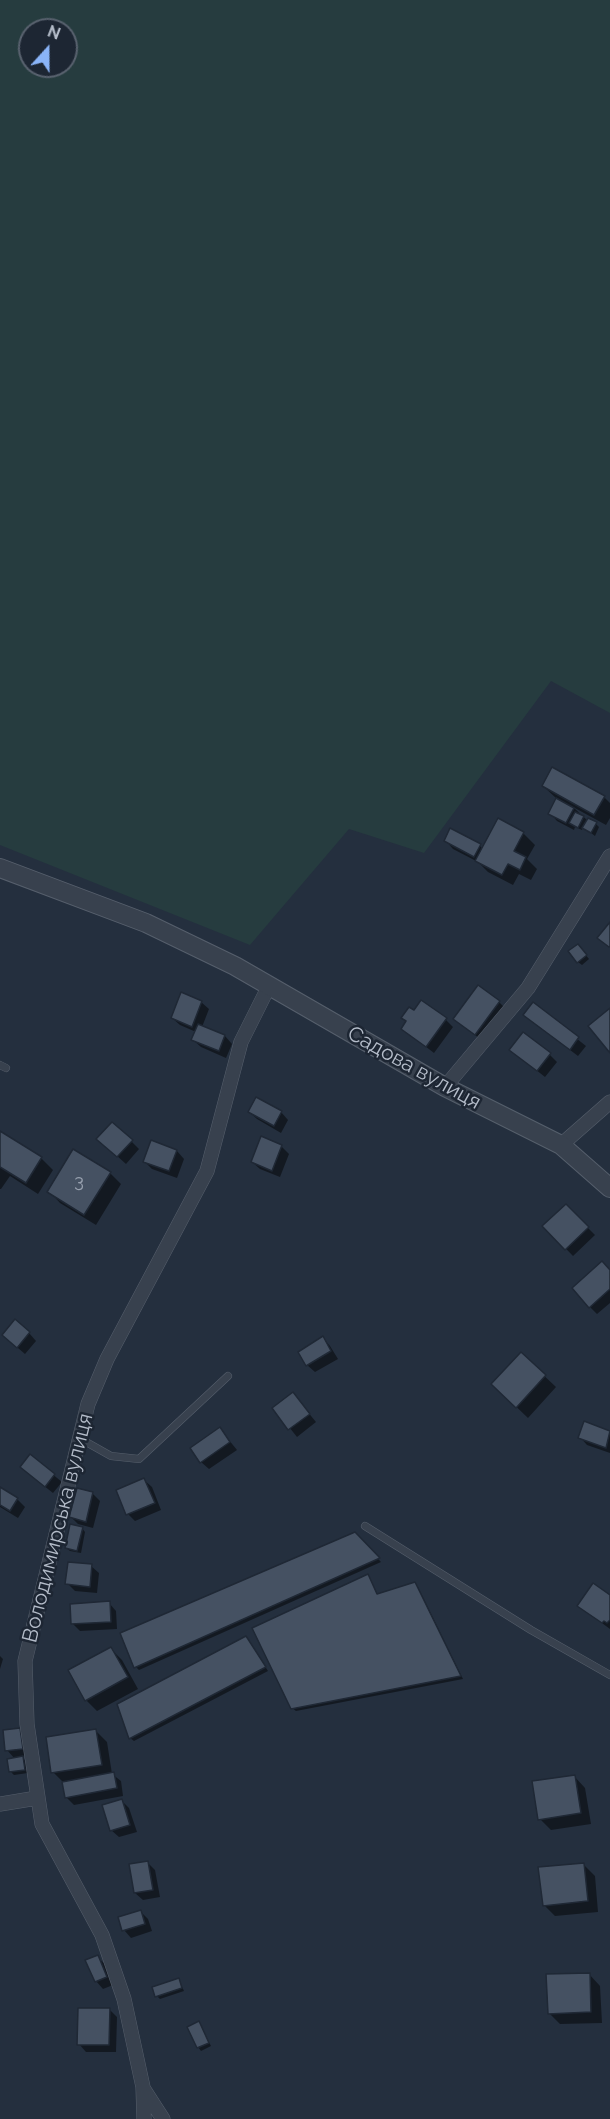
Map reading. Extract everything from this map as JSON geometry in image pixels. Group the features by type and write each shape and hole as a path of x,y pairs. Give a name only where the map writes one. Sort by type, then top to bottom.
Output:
{"street":[{"path":"444,1086 528,988 610,856"},
{"name":"Садова вулиця","path":"0,868 146,923 235,966 444,1086 561,1145 610,1188"},
{"name":"Володимирська вулиця","path":"144,2119 143,2086 124,1999 102,1935 42,1824 27,1724 25,1661 88,1404 107,1359 207,1171 241,1042 269,986"},
{"path":"561,1145 610,1102"},
{"path":"0,1804 38,1798"},
{"name":"Володимирська вулиця","path":"143,2086 163,2119"}],"lane":[{"path":"79,1438 111,1456 139,1459 228,1376"},
{"path":"365,1526 531,1630 610,1675"}],"green space":[{"path":"0,0 610,0 610,713 551,681 424,853 349,829 250,945 0,845"}],"building":[{"path":"552,767 605,796 594,815 542,786"},
{"path":"556,798 574,808 566,823 548,814"},
{"path":"575,812 584,816 578,828 569,823"},
{"path":"498,818 524,832 514,851 526,857 520,870 508,864 502,875 475,861"},
{"path":"588,818 597,822 591,833 582,828"},
{"path":"450,828 481,844 474,857 444,841"},
{"path":"610,922 610,946 609,947 597,938"},
{"path":"578,944 587,955 577,963 568,951"},
{"path":"478,985 500,1001 475,1035 453,1019"},
{"path":"181,992 202,1001 192,1027 171,1018"},
{"path":"421,1000 447,1018 426,1047 401,1029 406,1021 401,1018 409,1007 414,1010"},
{"path":"533,1002 579,1037 570,1050 523,1015"},
{"path":"610,1008 610,1053 588,1026"},
{"path":"198,1024 225,1035 219,1051 191,1040"},
{"path":"523,1032 551,1053 537,1071 509,1050"},
{"path":"256,1097 282,1111 274,1126 248,1112"},
{"path":"112,1122 133,1140 117,1157 96,1139"},
{"path":"0,1131 42,1157 26,1183 0,1167"},
{"path":"261,1136 282,1145 272,1171 251,1162"},
{"path":"151,1140 177,1150 169,1171 143,1162"},
{"path":"73,1149 111,1172 84,1215 47,1192"},
{"path":"566,1204 589,1227 565,1250 542,1226"},
{"path":"602,1261 610,1270 610,1289 589,1308 572,1288"},
{"path":"15,1319 30,1332 17,1348 2,1335"},
{"path":"323,1336 331,1351 306,1366 298,1352"},
{"path":"521,1352 546,1375 516,1408 491,1384"},
{"path":"293,1392 310,1414 288,1430 272,1408"},
{"path":"584,1421 610,1431 606,1448 578,1438"},
{"path":"220,1427 230,1442 200,1463 190,1448"},
{"path":"30,1454 55,1474 45,1487 20,1467"},
{"path":"144,1478 155,1503 126,1515 116,1490"},
{"path":"0,1487 18,1498 10,1511 0,1505"},
{"path":"77,1488 93,1492 86,1522 69,1517"},
{"path":"70,1524 83,1527 77,1551 65,1548"},
{"path":"355,1532 380,1558 134,1668 120,1633"},
{"path":"68,1562 92,1564 90,1587 65,1584"},
{"path":"368,1574 377,1594 415,1582 461,1676 291,1709 252,1628"},
{"path":"593,1583 610,1595 610,1620 607,1623 604,1621 602,1623 577,1606"},
{"path":"110,1601 111,1622 71,1624 70,1604"},
{"path":"246,1636 266,1667 129,1739 117,1704"},
{"path":"111,1647 128,1677 85,1701 68,1670"},
{"path":"20,1728 23,1749 5,1751 3,1730"},
{"path":"96,1729 102,1765 51,1773 46,1737"},
{"path":"23,1756 25,1770 9,1772 7,1759"},
{"path":"114,1772 117,1788 65,1798 62,1782"},
{"path":"575,1775 581,1813 538,1820 532,1781"},
{"path":"122,1799 130,1825 110,1831 102,1805"},
{"path":"148,1861 153,1890 134,1893 129,1864"},
{"path":"584,1863 588,1901 543,1906 538,1867"},
{"path":"141,1910 145,1924 122,1931 118,1917"},
{"path":"98,1955 107,1977 95,1982 85,1960"},
{"path":"590,1973 591,2012 548,2014 546,1974"},
{"path":"179,1978 182,1988 155,1997 152,1987"},
{"path":"78,2008 110,2008 109,2045 77,2045"},
{"path":"199,2021 209,2043 197,2048 187,2027"}]}
